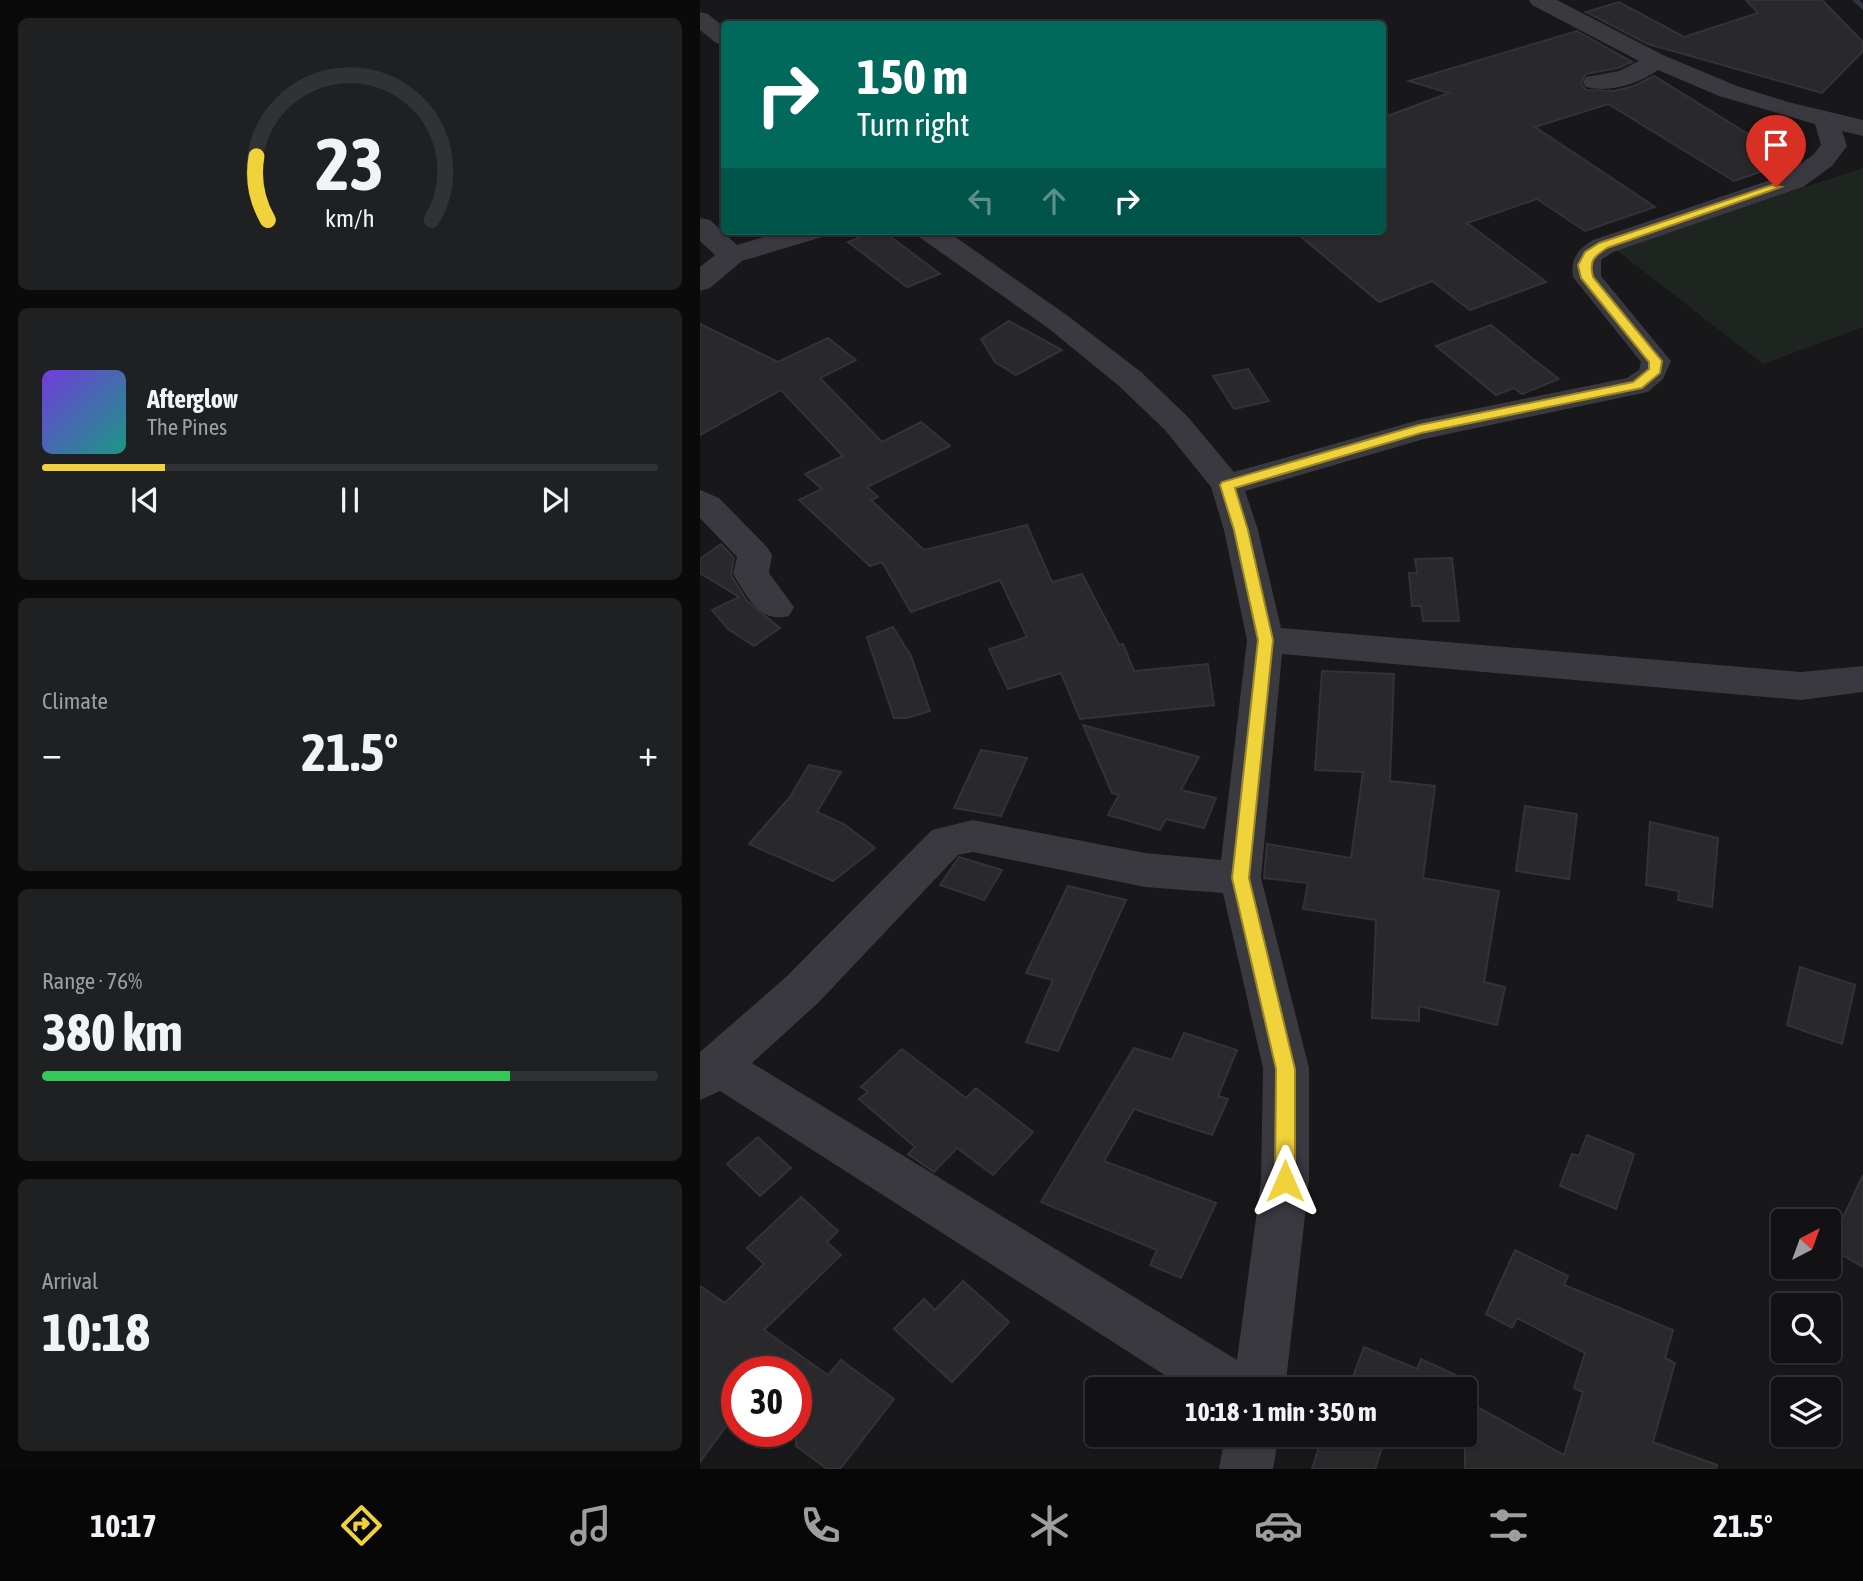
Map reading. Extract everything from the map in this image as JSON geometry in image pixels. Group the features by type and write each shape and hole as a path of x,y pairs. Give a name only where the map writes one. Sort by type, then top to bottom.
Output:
{"street":[{"path":"1540,0 1655,60 1728,91 1863,128"},
{"path":"1595,82 1633,76 1645,70 1655,60"},
{"path":"1227,485 1419,429 1540,407 1637,385 1648,379 1655,371 1656,361 1587,278 1584,265 1589,254 1603,246 1794,181 1823,160 1834,146 1826,119"},
{"path":"700,226 732,255"},
{"path":"700,282 732,255 799,235"},
{"path":"935,235 1058,322 1130,379 1176,423 1227,485 1241,530 1265,640 1241,878 1286,1069 1285,1181 1261,1377"},
{"path":"700,501 712,507 723,525 742,539 755,555 751,574 776,607"},
{"path":"1265,640 1801,686 1863,679"},
{"path":"1215,1377 709,1073 803,989 946,841 974,836 1144,870 1241,878"},
{"path":"1246,1469 1250,1447"}],"shaded area":[{"path":"1863,168 1863,327 1763,364 1615,249"}],"building":[{"path":"1746,0 1822,0 1863,42 1863,51 1822,93 1648,44 1586,12 1619,2 1684,37 1758,13"},
{"path":"1577,31 1632,62 1618,68 1586,74 1581,83 1586,90 1614,91 1634,86 1654,76 1792,161 1734,181 1608,104 1535,127 1655,207 1585,231 1537,199 1467,223 1546,282 1470,310 1432,281 1379,302 1299,235 1386,235 1386,117 1449,93 1409,81"},
{"path":"865,235 888,235 940,274 907,287 848,242"},
{"path":"1009,321 1062,350 1016,375 995,362 981,339"},
{"path":"700,324 778,362 828,338 856,360 820,378 882,442 921,422 950,446 867,487 878,497 871,500 924,550 1027,525 1052,582 1082,574 1119,645 1123,644 1134,671 1208,664 1214,705 1080,719 1061,673 1008,689 989,649 1027,637 1000,580 911,612 882,562 870,566 799,500 822,489 805,474 843,456 781,390 700,435"},
{"path":"1491,325 1559,379 1522,394 1514,388 1496,395 1436,346"},
{"path":"1248,369 1269,401 1234,409 1213,376"},
{"path":"721,544 734,558 731,575 747,601 780,628 754,646 728,629 712,610 739,597 700,573 700,559"},
{"path":"1452,558 1459,621 1423,621 1421,606 1412,606 1409,573 1417,573 1415,559"},
{"path":"893,627 911,656 930,711 907,718 894,718 867,637"},
{"path":"1322,671 1394,674 1390,781 1435,786 1423,878 1499,891 1484,982 1505,987 1497,1025 1419,1006 1419,1021 1372,1018 1376,920 1303,909 1308,883 1264,878 1267,844 1351,858 1363,772 1315,770"},
{"path":"1083,725 1199,757 1181,790 1216,798 1204,828 1166,819 1160,830 1108,815 1119,795 1112,793"},
{"path":"981,750 1027,758 1001,816 954,808"},
{"path":"809,765 841,772 817,812 844,824 875,848 833,881 749,844 790,797"},
{"path":"1525,806 1577,814 1569,879 1516,871"},
{"path":"1650,822 1718,838 1712,907 1678,900 1679,891 1646,885"},
{"path":"959,857 1002,870 984,900 940,885"},
{"path":"1068,886 1126,900 1058,1051 1026,1042 1053,980 1026,973"},
{"path":"1800,967 1855,985 1842,1044 1787,1025"},
{"path":"1184,1033 1237,1050 1218,1096 1228,1099 1212,1135 1134,1109 1104,1161 1216,1203 1181,1278 1150,1265 1157,1250 1041,1202 1134,1048 1172,1060"},
{"path":"902,1049 966,1098 976,1088 1033,1132 993,1175 957,1148 934,1172 908,1154 915,1147 859,1099 868,1092 861,1087"},
{"path":"1587,1135 1634,1154 1616,1209 1560,1186 1572,1154 1579,1156"},
{"path":"758,1137 791,1168 760,1196 727,1164"},
{"path":"1863,1175 1863,1267 1841,1254 1841,1222"},
{"path":"801,1197 838,1231 827,1242 841,1255 764,1330 801,1356 721,1356 721,1433 700,1462 700,1286 725,1303 764,1264 747,1248"},
{"path":"1515,1250 1568,1276 1564,1285 1673,1330 1665,1358 1675,1363 1653,1442 1717,1465 1716,1469 1465,1469 1465,1447 1477,1447 1477,1407 1564,1455 1583,1392 1574,1388 1585,1353 1517,1318 1512,1328 1486,1314"},
{"path":"963,1281 1009,1322 952,1382 894,1329 924,1299 935,1310"},
{"path":"1364,1347 1417,1369 1421,1359 1460,1377 1353,1377"},
{"path":"841,1360 894,1399 840,1469 827,1469 797,1447 812,1447 812,1364 828,1375"},
{"path":"1319,1447 1382,1447 1375,1469 1312,1469"}],"waterway":[{"path":"1856,0 1863,8"}],"route":[{"path":"1285,1181 1286,1069 1241,878 1265,640 1241,530 1227,485 1419,429 1540,407 1637,385 1655,371 1656,361 1587,278 1584,265 1589,254 1603,246 1776,187"}]}
